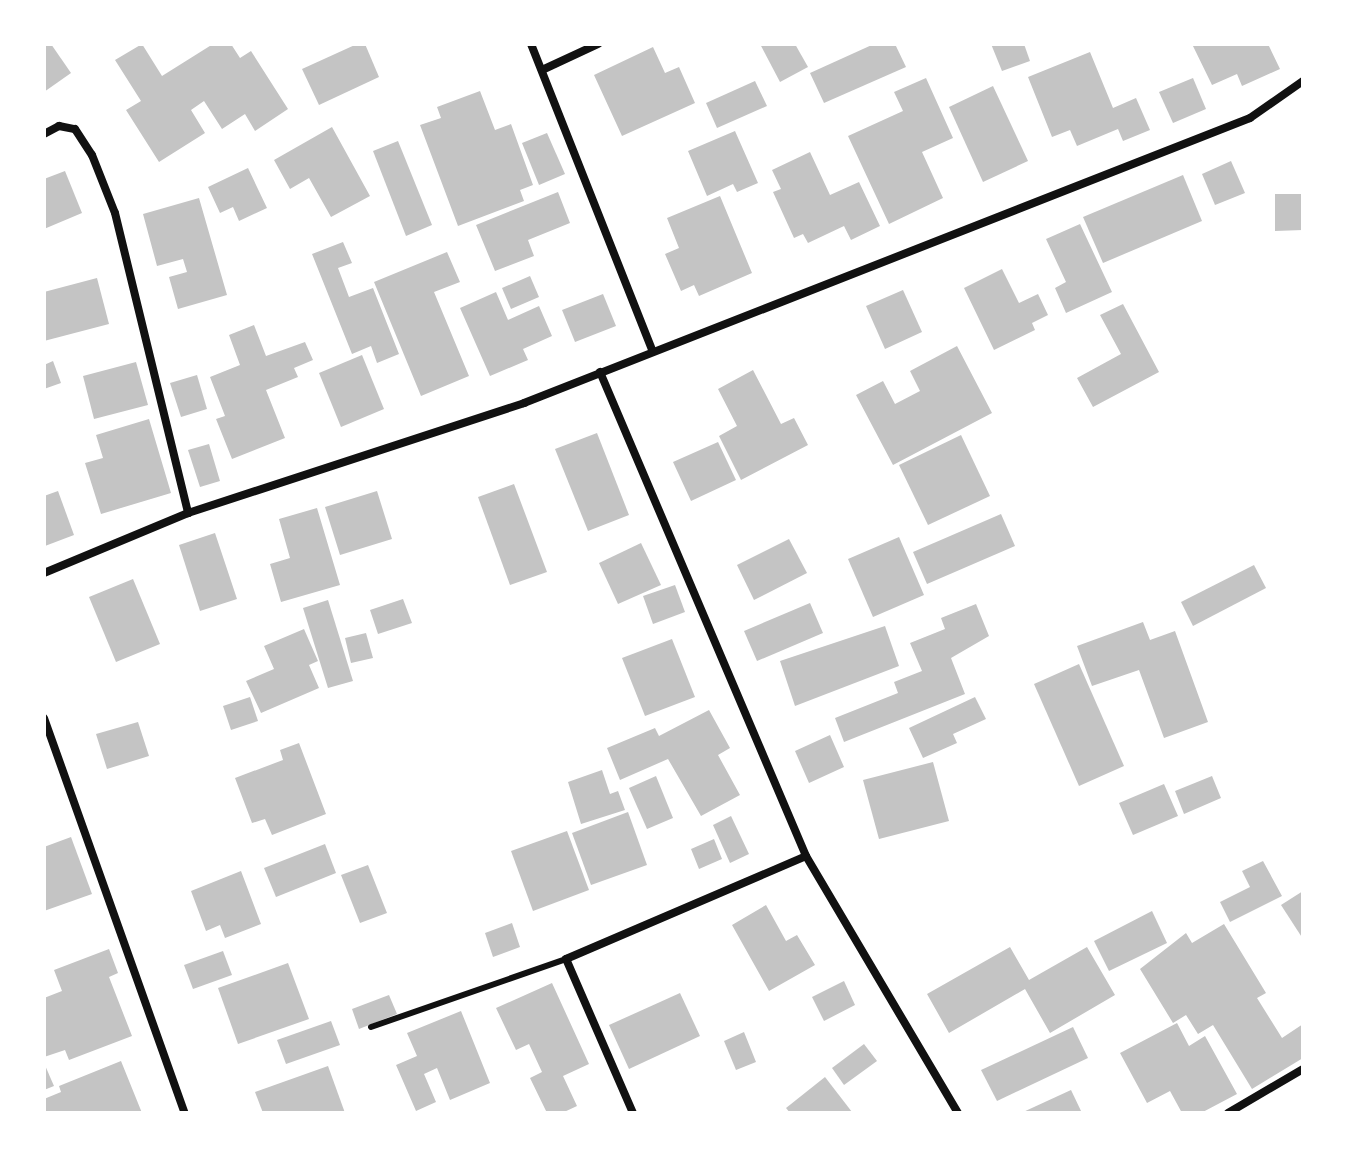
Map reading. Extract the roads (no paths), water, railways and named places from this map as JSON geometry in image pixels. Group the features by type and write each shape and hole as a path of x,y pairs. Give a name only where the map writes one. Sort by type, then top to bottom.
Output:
{"street":[{"path":"531,44 653,352"},
{"path":"542,70 598,44"},
{"path":"44,573 188,513 524,403 1250,118 1303,81"},
{"path":"44,134 59,126 75,129 92,155 115,213 188,513"},
{"path":"600,372 806,856 958,1113"},
{"path":"44,718 185,1113"},
{"path":"633,1113 566,959 806,856"},
{"path":"1228,1113 1303,1069"}],"lane":[{"path":"371,1027 566,959"}]}
